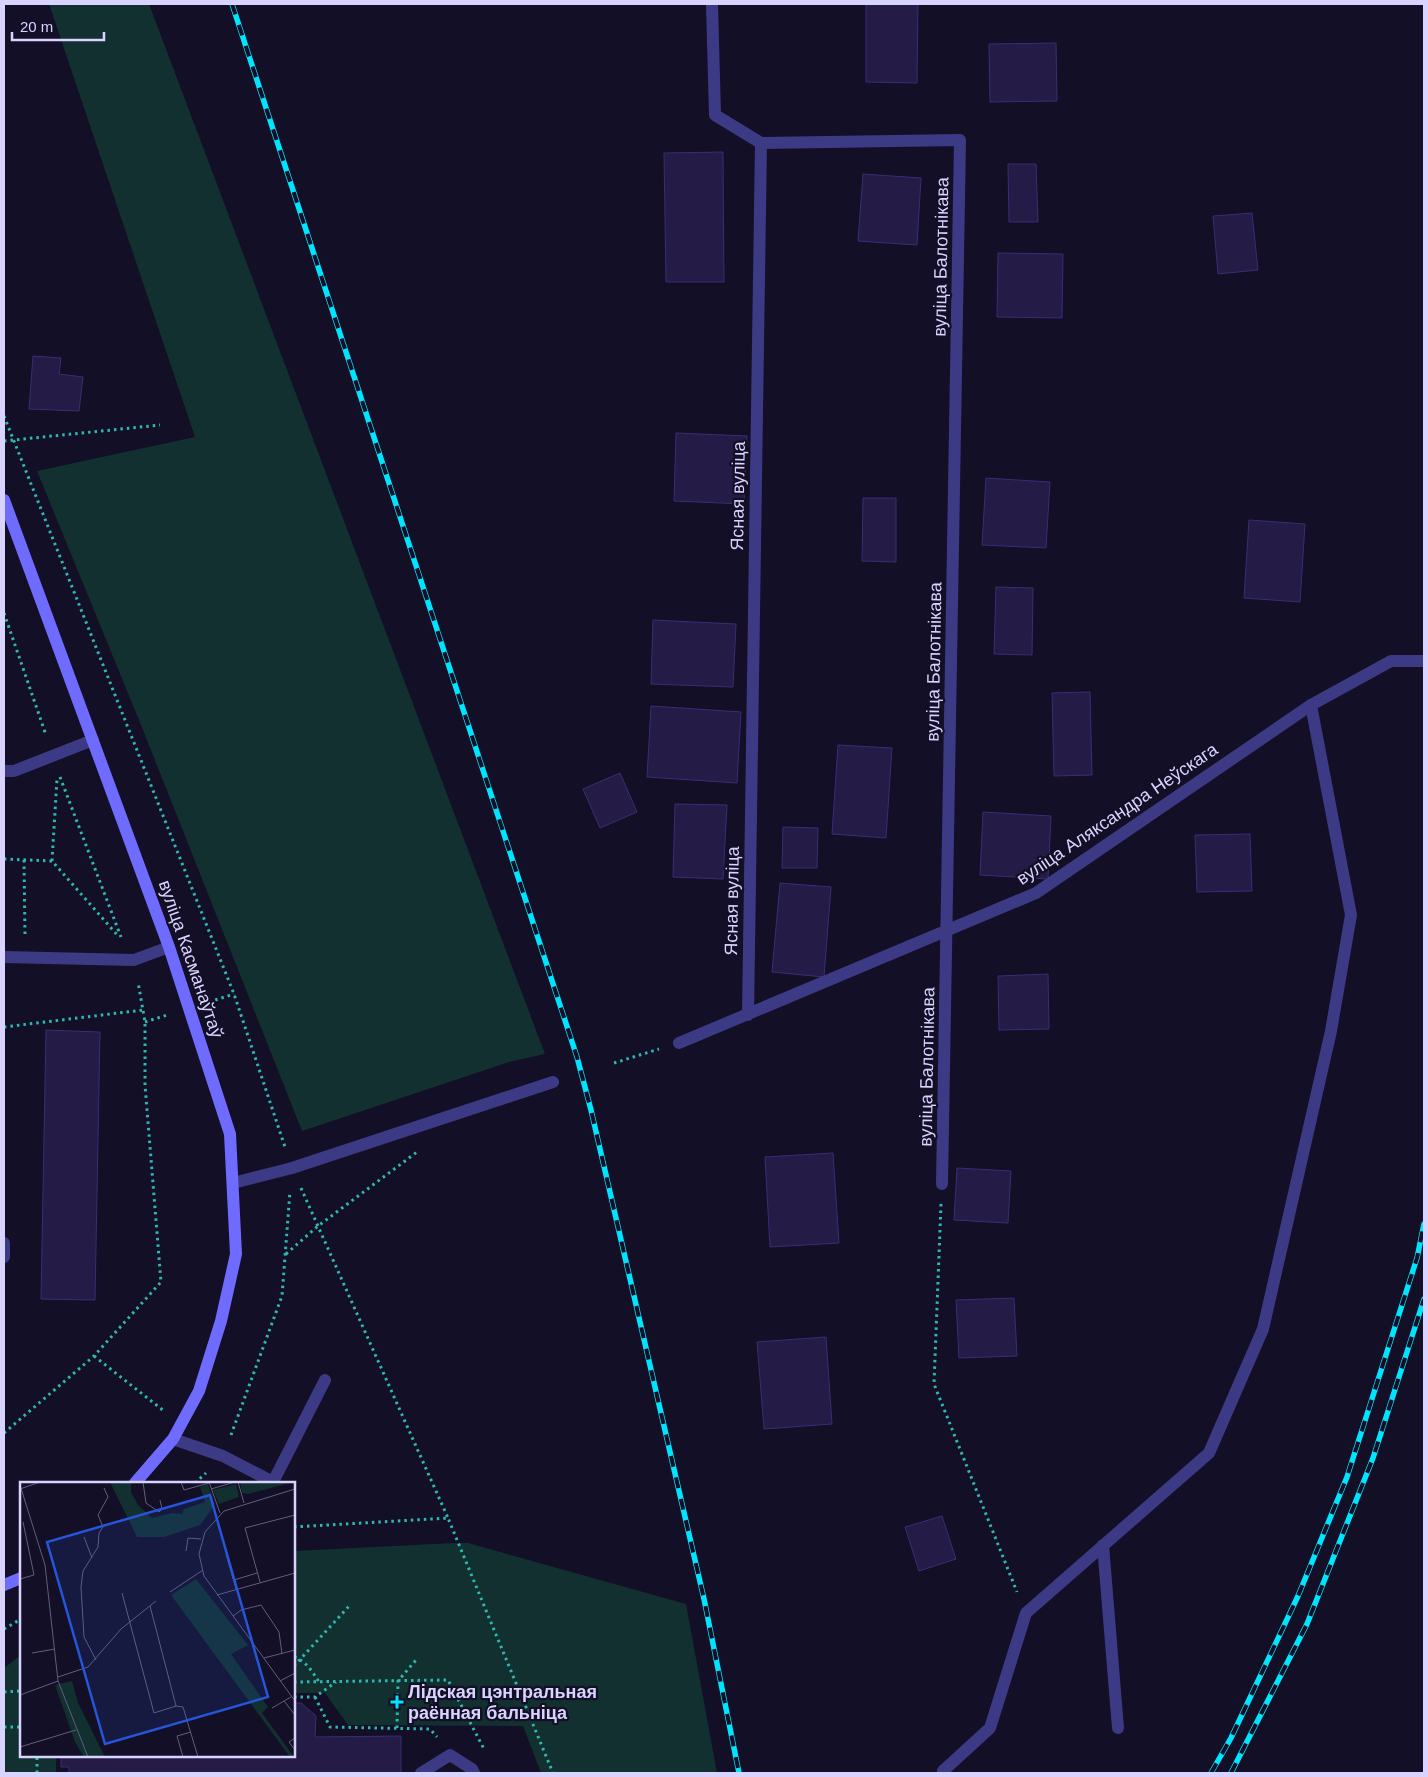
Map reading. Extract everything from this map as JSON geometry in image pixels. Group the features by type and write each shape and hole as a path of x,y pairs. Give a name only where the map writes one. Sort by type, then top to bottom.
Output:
{"main road":[{"name":"вуліца Касманаўтаў","path":"4,500 169,947 230,1134 236,1254 221,1321 199,1391 173,1439 136,1482"},
{"path":"4,1585 20,1578"}],"street":[{"path":"712,4 715,115 761,143"},
{"name":"вуліца Балотнікава","path":"761,143 960,140 948,930 942,1184"},
{"name":"Ясная вуліца","path":"748,1015 761,143"},
{"name":"вуліца Аляксандра Неўскага","path":"679,1043 1036,893 1311,704 1391,661 1424,661"},
{"path":"943,1773 990,1728 1026,1614 1208,1453 1263,1329 1331,1031 1351,915 1311,704"},
{"path":"4,771 14,771 93,740"},
{"path":"4,957 134,960 169,947"},
{"path":"233,1183 292,1168 553,1082"},
{"path":"4,1243 4,1257"},
{"path":"173,1439 224,1456 273,1482 325,1380"},
{"path":"1103,1545 1118,1728"},
{"path":"421,1773 450,1756 472,1769 474,1773"}],"path":[{"path":"4,416 234,994 292,1168 448,1518 553,1773"},
{"path":"4,440 160,425"},
{"path":"4,613 53,756"},
{"path":"4,859 52,861 123,941 57,768 52,861"},
{"path":"18,938 25,938 24,860"},
{"path":"4,1433 94,1356 161,1282 145,1085 145,1022 134,960"},
{"path":"4,1027 143,1010"},
{"path":"614,1063 679,1043"},
{"path":"285,1254 318,1226 420,1150"},
{"path":"196,1482 224,1456 282,1296 292,1168"},
{"path":"942,1184 934,1384 1026,1614"},
{"path":"94,1356 181,1424"},
{"path":"295,1527 448,1518"},
{"path":"295,1665 351,1604"},
{"path":"4,1629 20,1621"},
{"path":"295,1657 300,1659 311,1669 318,1682"},
{"path":"397,1728 398,1681 416,1660"},
{"path":"295,1682 448,1680 488,1756"},
{"path":"295,1697 315,1697 337,1682"},
{"path":"4,1692 20,1691"},
{"path":"315,1697 330,1727 430,1729 450,1756"},
{"path":"4,1727 20,1727"},
{"path":"37,1773 38,1757"}],"green space":[{"path":"49,4 149,4 545,1054 509,1062 302,1131 141,725 37,471 195,437"},
{"path":"468,1543 686,1604 717,1773 541,1773 523,1726 348,1725 325,1693 295,1693 295,1551"},
{"path":"20,1656 20,1757 56,1757 56,1773 4,1773 4,1668"}],"building":[{"path":"866,4 918,4 917,83 866,82"},
{"path":"1056,43 1057,101 990,102 989,44"},
{"path":"723,152 724,282 666,282 664,153"},
{"path":"1008,164 1036,164 1038,222 1009,222"},
{"path":"863,174 921,178 917,245 858,241"},
{"path":"1252,213 1258,270 1218,274 1213,216"},
{"path":"998,253 1063,254 1062,318 997,317"},
{"path":"33,356 61,358 59,374 83,377 79,411 29,409"},
{"path":"676,433 747,436 744,504 674,501"},
{"path":"986,478 1050,482 1046,548 982,545"},
{"path":"863,498 896,498 896,562 862,561"},
{"path":"1249,520 1305,524 1300,602 1244,598"},
{"path":"996,587 1033,588 1032,655 994,654"},
{"path":"653,620 736,624 733,687 651,684"},
{"path":"1090,692 1092,775 1054,776 1052,693"},
{"path":"651,706 741,712 737,783 647,777"},
{"path":"838,745 892,748 886,838 832,834"},
{"path":"620,773 637,812 600,828 583,789"},
{"path":"675,804 727,805 723,879 673,877"},
{"path":"983,812 1051,816 1048,879 980,875"},
{"path":"783,827 818,828 817,868 782,868"},
{"path":"1250,834 1252,891 1197,892 1195,835"},
{"path":"780,883 831,887 824,977 772,972"},
{"path":"1048,974 1049,1029 999,1030 998,976"},
{"path":"46,1030 100,1032 95,1300 41,1299"},
{"path":"833,1153 839,1243 770,1247 765,1157"},
{"path":"957,1168 1011,1171 1008,1223 954,1220"},
{"path":"1014,1298 1017,1356 959,1358 956,1300"},
{"path":"826,1337 832,1424 764,1429 757,1342"},
{"path":"942,1516 956,1559 919,1571 905,1527"},
{"path":"295,1703 301,1703 316,1716 315,1737 401,1736 401,1773 69,1773 69,1767 61,1767 61,1757 295,1757"}],"railway":[{"path":"232,4 577,1057 591,1110 704,1599 739,1773"},
{"path":"1211,1773 1231,1738 1298,1596 1347,1477 1417,1258 1424,1224"},
{"path":"1231,1773 1307,1624 1373,1458 1424,1299"}],"place":[{"name":"Лідская цэнтральная раённая бальніца","path":"397,1702"}]}
